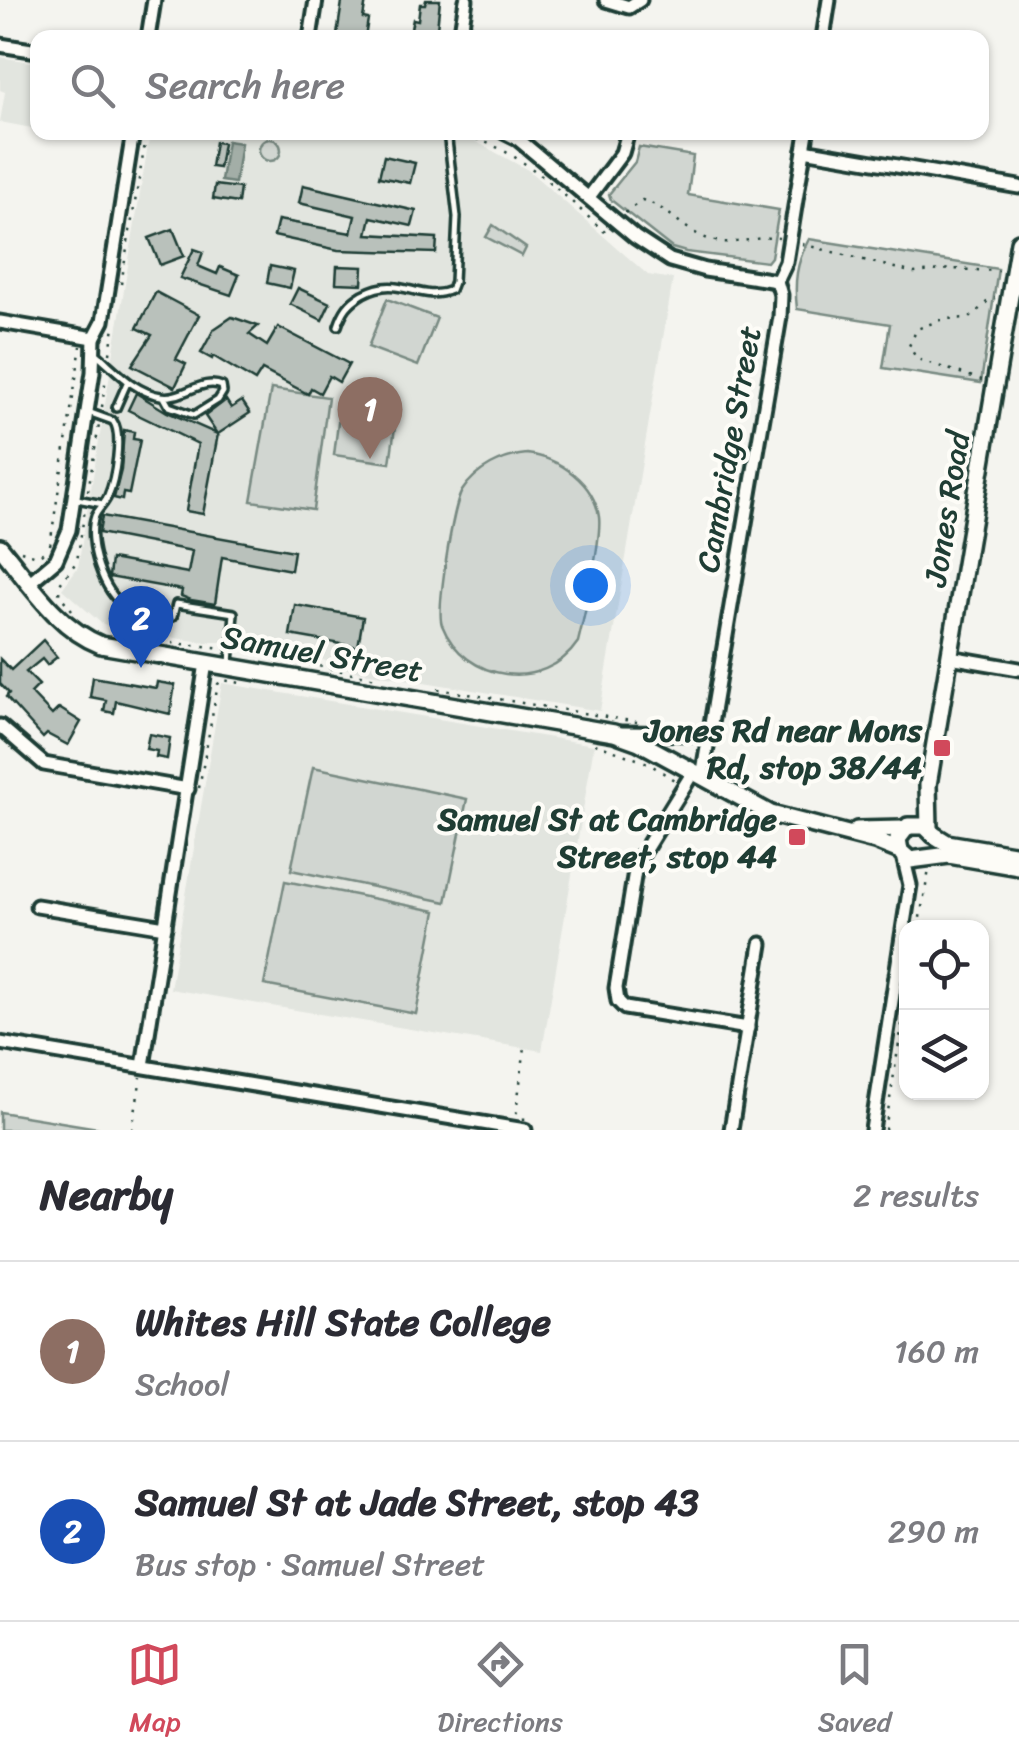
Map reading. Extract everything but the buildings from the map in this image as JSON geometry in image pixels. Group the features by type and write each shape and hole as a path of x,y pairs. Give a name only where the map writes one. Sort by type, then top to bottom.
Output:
{"street":[{"path":"149,30 154,0"},
{"path":"311,30 316,0"},
{"path":"461,30 466,0"},
{"path":"606,0 629,7 640,0"},
{"path":"824,30 829,0"},
{"path":"0,45 30,50"},
{"path":"30,582 61,552 80,499 94,414 94,338 103,321 132,140"},
{"path":"519,140 650,249 670,260 705,270 776,281"},
{"path":"589,197 622,153 626,140"},
{"name":"Cambridge Street","path":"697,774 780,317 781,295 776,281 786,262 806,140"},
{"path":"804,150 1019,187"},
{"name":"Jones Road","path":"932,832 928,785 1019,242"},
{"path":"0,322 94,338"},
{"name":"Samuel Street","path":"0,546 61,620 90,641 614,733 707,734"},
{"path":"950,657 1019,668"},
{"path":"143,1066 206,662"},
{"path":"0,726 44,764 188,789"},
{"name":"Samuel Street","path":"614,733 639,742 772,814 902,853"},
{"path":"697,774 635,871 616,988 618,1001 626,1008 748,1028"},
{"name":"Jones Road","path":"906,827 928,785"},
{"path":"872,1130 910,886 898,839 906,827 920,824 947,842 1019,855"},
{"name":"Samuel Street","path":"833,830 906,827"},
{"path":"910,886 935,846 932,832"},
{"path":"902,853 918,861 948,855 1019,867"},
{"path":"37,906 164,927"},
{"path":"731,1130 761,944"},
{"path":"0,1043 525,1126"}],"lane":[{"path":"338,326 344,308 380,286 388,284 428,293 451,290 458,217 448,140"},
{"path":"96,352 127,382 194,415 218,400 223,392 222,386 212,383 164,398"},
{"path":"116,408 127,382"},
{"path":"94,414 117,425 120,436 108,496 96,514 94,531 100,573 124,608 173,617 176,604 234,614 230,666"},
{"path":"80,499 102,504"}],"path":[{"path":"121,282 146,140"},
{"path":"477,140 527,164 606,233 612,227"},
{"path":"621,216 642,200 671,214 700,236 726,243 745,244 765,237 790,240 883,268 914,273 951,269 1004,271 1017,265"},
{"path":"996,298 988,300 970,318 943,318 917,329 909,346 918,359 996,382"},
{"path":"73,612 60,594 60,584 77,561 80,499 115,320"},
{"path":"18,548 37,556 49,550 82,345"},
{"path":"167,642 230,648 382,679"},
{"path":"188,789 201,788 218,684 223,680 263,686"},
{"path":"436,688 649,724"},
{"path":"588,741 648,763 676,782"},
{"path":"919,920 929,860"},
{"path":"885,1130 904,1010"},
{"path":"525,1126 524,1117 516,1112 526,1047"},
{"path":"132,1130 143,1066"}],"shaded area":[{"path":"0,57 30,62 30,128 0,122 5,92 0,90"},
{"path":"149,140 473,140 528,170 648,275 673,279 600,711 351,670 320,659 231,642 123,631 101,623 62,589 78,567"},
{"path":"274,140 280,146 278,158 262,158 262,142"},
{"path":"227,141 241,143 235,183 221,181"},
{"path":"639,147 693,156 688,195 779,210 767,262 672,248 611,200 609,194 635,162"},
{"path":"493,225 526,248 522,256 486,237"},
{"path":"809,239 998,269 981,383 883,368 890,324 797,309 797,273"},
{"path":"387,299 437,318 418,366 368,347"},
{"path":"271,389 328,397 313,510 251,501"},
{"path":"341,399 398,406 390,463 334,455"},
{"path":"527,454 563,467 583,483 596,505 598,542 578,642 545,669 506,674 468,659 453,644 442,625 441,600 450,536 462,491 491,465"},
{"path":"222,683 594,745 542,1051 170,989"},
{"path":"313,767 467,799 446,902 291,870"},
{"path":"285,881 436,911 416,1014 264,985"},
{"path":"0,1112 110,1130 0,1130"}],"place":[{"name":"Whites Hill State College","path":"370,459"},
{"name":"Samuel St at Jade Street, stop 43","path":"141,668"},
{"name":"Jones Rd near Mons Rd, stop 38/44","path":"942,748"},
{"name":"Samuel St at Cambridge Street, stop 44","path":"797,837"}]}
